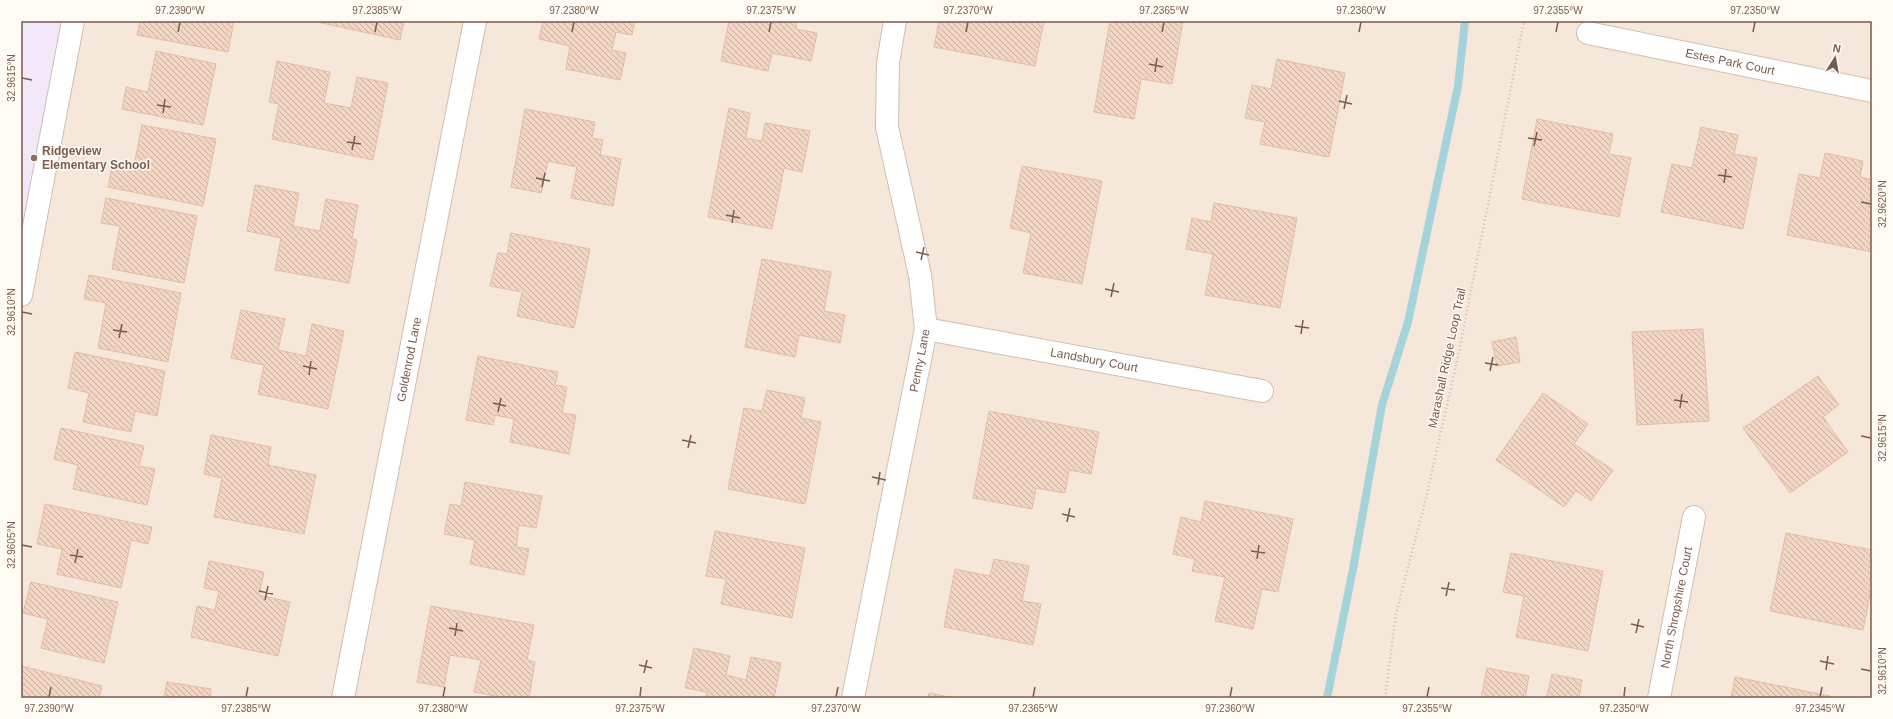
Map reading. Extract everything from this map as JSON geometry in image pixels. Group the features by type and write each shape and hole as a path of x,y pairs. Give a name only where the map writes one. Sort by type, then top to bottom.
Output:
{"street":[{"path":"21,295 73,21"},
{"name":"Goldenrod Lane","path":"343,698 475,21"},
{"name":"Penny Lane","path":"853,698 926,329 920,275 887,127 888,63 895,21"},
{"name":"Estes Park Court","path":"1588,33 1872,91"},
{"name":"Landsbury Court","path":"926,329 1262,391"},
{"name":"North Shropshire Court","path":"1659,698 1694,517"}],"path":[{"name":"Marashall Ridge Loop Trail","path":"1385,698 1396,614 1426,498 1459,352 1524,21"}],"shaded area":[{"name":"Ridgeview Elementary School","path":"21,21 73,21 21,295"},
{"path":"73,21 1872,21 1872,698 21,698 21,295"}],"building":[{"path":"140,21 234,21 228,52 137,35"},
{"path":"313,21 404,21 400,40"},
{"path":"543,21 635,21 632,35 616,32 612,50 626,53 620,80 566,69 570,46 539,39"},
{"path":"729,21 797,21 796,29 817,33 811,61 772,53 768,71 721,61"},
{"path":"939,21 1044,21 1035,66 934,47"},
{"path":"1110,21 1183,21 1172,84 1141,79 1134,119 1094,112"},
{"path":"156,51 216,64 203,125 122,109 126,87 148,92"},
{"path":"1277,59 1345,73 1329,157 1260,144 1265,122 1245,118 1252,85 1271,89"},
{"path":"277,61 330,72 324,103 351,108 357,77 388,83 373,160 272,139 279,104 269,102"},
{"path":"729,108 750,113 746,138 762,141 765,123 810,131 802,172 784,168 772,229 708,217"},
{"path":"525,109 595,122 592,138 603,140 600,155 621,159 613,206 571,198 577,167 548,161 541,193 511,187"},
{"path":"1537,119 1613,134 1609,154 1631,158 1619,217 1522,199"},
{"path":"142,125 216,139 203,206 108,187 113,161 134,166"},
{"path":"1701,127 1738,135 1734,154 1757,158 1743,229 1661,212 1672,164 1692,168"},
{"path":"1825,153 1863,161 1860,177 1872,180 1872,252 1787,235 1799,174 1820,178"},
{"path":"1022,166 1102,181 1082,284 1023,273 1031,233 1010,228"},
{"path":"255,185 299,193 293,226 320,231 326,199 358,205 352,239 357,240 349,283 275,270 281,238 247,231"},
{"path":"106,198 197,216 184,283 112,269 120,226 101,223"},
{"path":"1214,203 1297,218 1280,308 1205,295 1213,254 1186,249 1192,218 1211,222"},
{"path":"511,233 590,249 574,328 517,316 522,292 490,286 498,253 507,254"},
{"path":"762,259 831,272 824,311 845,315 840,343 799,335 795,357 745,347"},
{"path":"89,275 181,293 168,362 98,348 106,303 84,299"},
{"path":"241,310 285,319 278,350 306,356 312,324 344,331 328,409 258,394 264,365 231,358"},
{"path":"1703,329 1709,421 1637,425 1632,332"},
{"path":"1516,337 1520,362 1497,366 1492,342"},
{"path":"75,352 165,371 157,416 135,411 131,432 83,422 89,393 68,388"},
{"path":"478,356 558,372 555,385 567,387 562,413 576,415 569,454 510,442 514,419 495,415 493,425 466,420"},
{"path":"1818,376 1839,405 1823,417 1848,452 1790,493 1743,428"},
{"path":"767,390 805,398 801,418 821,422 805,504 728,489 744,408 762,411"},
{"path":"1543,393 1588,424 1574,444 1613,470 1591,501 1576,491 1564,507 1496,460"},
{"path":"989,411 1099,432 1091,474 1069,470 1065,493 1036,488 1032,509 973,498"},
{"path":"61,428 144,446 139,466 155,469 147,505 73,489 78,465 54,459"},
{"path":"211,435 271,447 268,465 316,475 304,534 214,517 222,478 204,474"},
{"path":"465,482 542,496 536,528 519,525 516,547 529,549 524,575 470,564 475,540 444,534 450,504 461,506"},
{"path":"1205,501 1293,519 1278,592 1262,589 1253,629 1215,621 1225,577 1192,571 1195,559 1173,554 1181,517 1201,522"},
{"path":"45,504 152,527 148,544 131,540 121,588 57,574 62,549 37,544"},
{"path":"715,531 805,548 792,618 721,604 726,579 706,576"},
{"path":"1786,533 1872,550 1872,585 1863,630 1770,611"},
{"path":"1511,553 1603,571 1588,651 1516,637 1524,596 1503,592"},
{"path":"994,559 1029,566 1022,601 1041,604 1033,645 944,627 955,569 990,576"},
{"path":"209,561 264,572 259,595 290,602 278,656 191,637 197,606 215,610 219,591 204,588"},
{"path":"31,582 118,602 104,663 41,648 48,619 23,613"},
{"path":"431,606 534,625 527,660 535,662 529,698 506,698 474,692 481,660 450,655 444,687 417,682"},
{"path":"694,648 730,656 726,675 746,680 751,657 781,663 774,698 706,698 707,692 685,688"},
{"path":"21,666 102,686 99,698 21,698"},
{"path":"1487,668 1529,676 1525,698 1481,698"},
{"path":"1552,674 1582,680 1579,698 1547,696"},
{"path":"1735,677 1830,696 1830,698 1731,698"},
{"path":"167,682 211,689 210,698 164,698"},
{"path":"929,693 954,698 928,698"}],"waterway":[{"path":"1327,698 1353,569 1382,405 1408,322 1458,86 1465,21"}],"place":[{"name":"Ridgeview Elementary School","path":"34,158"}]}
